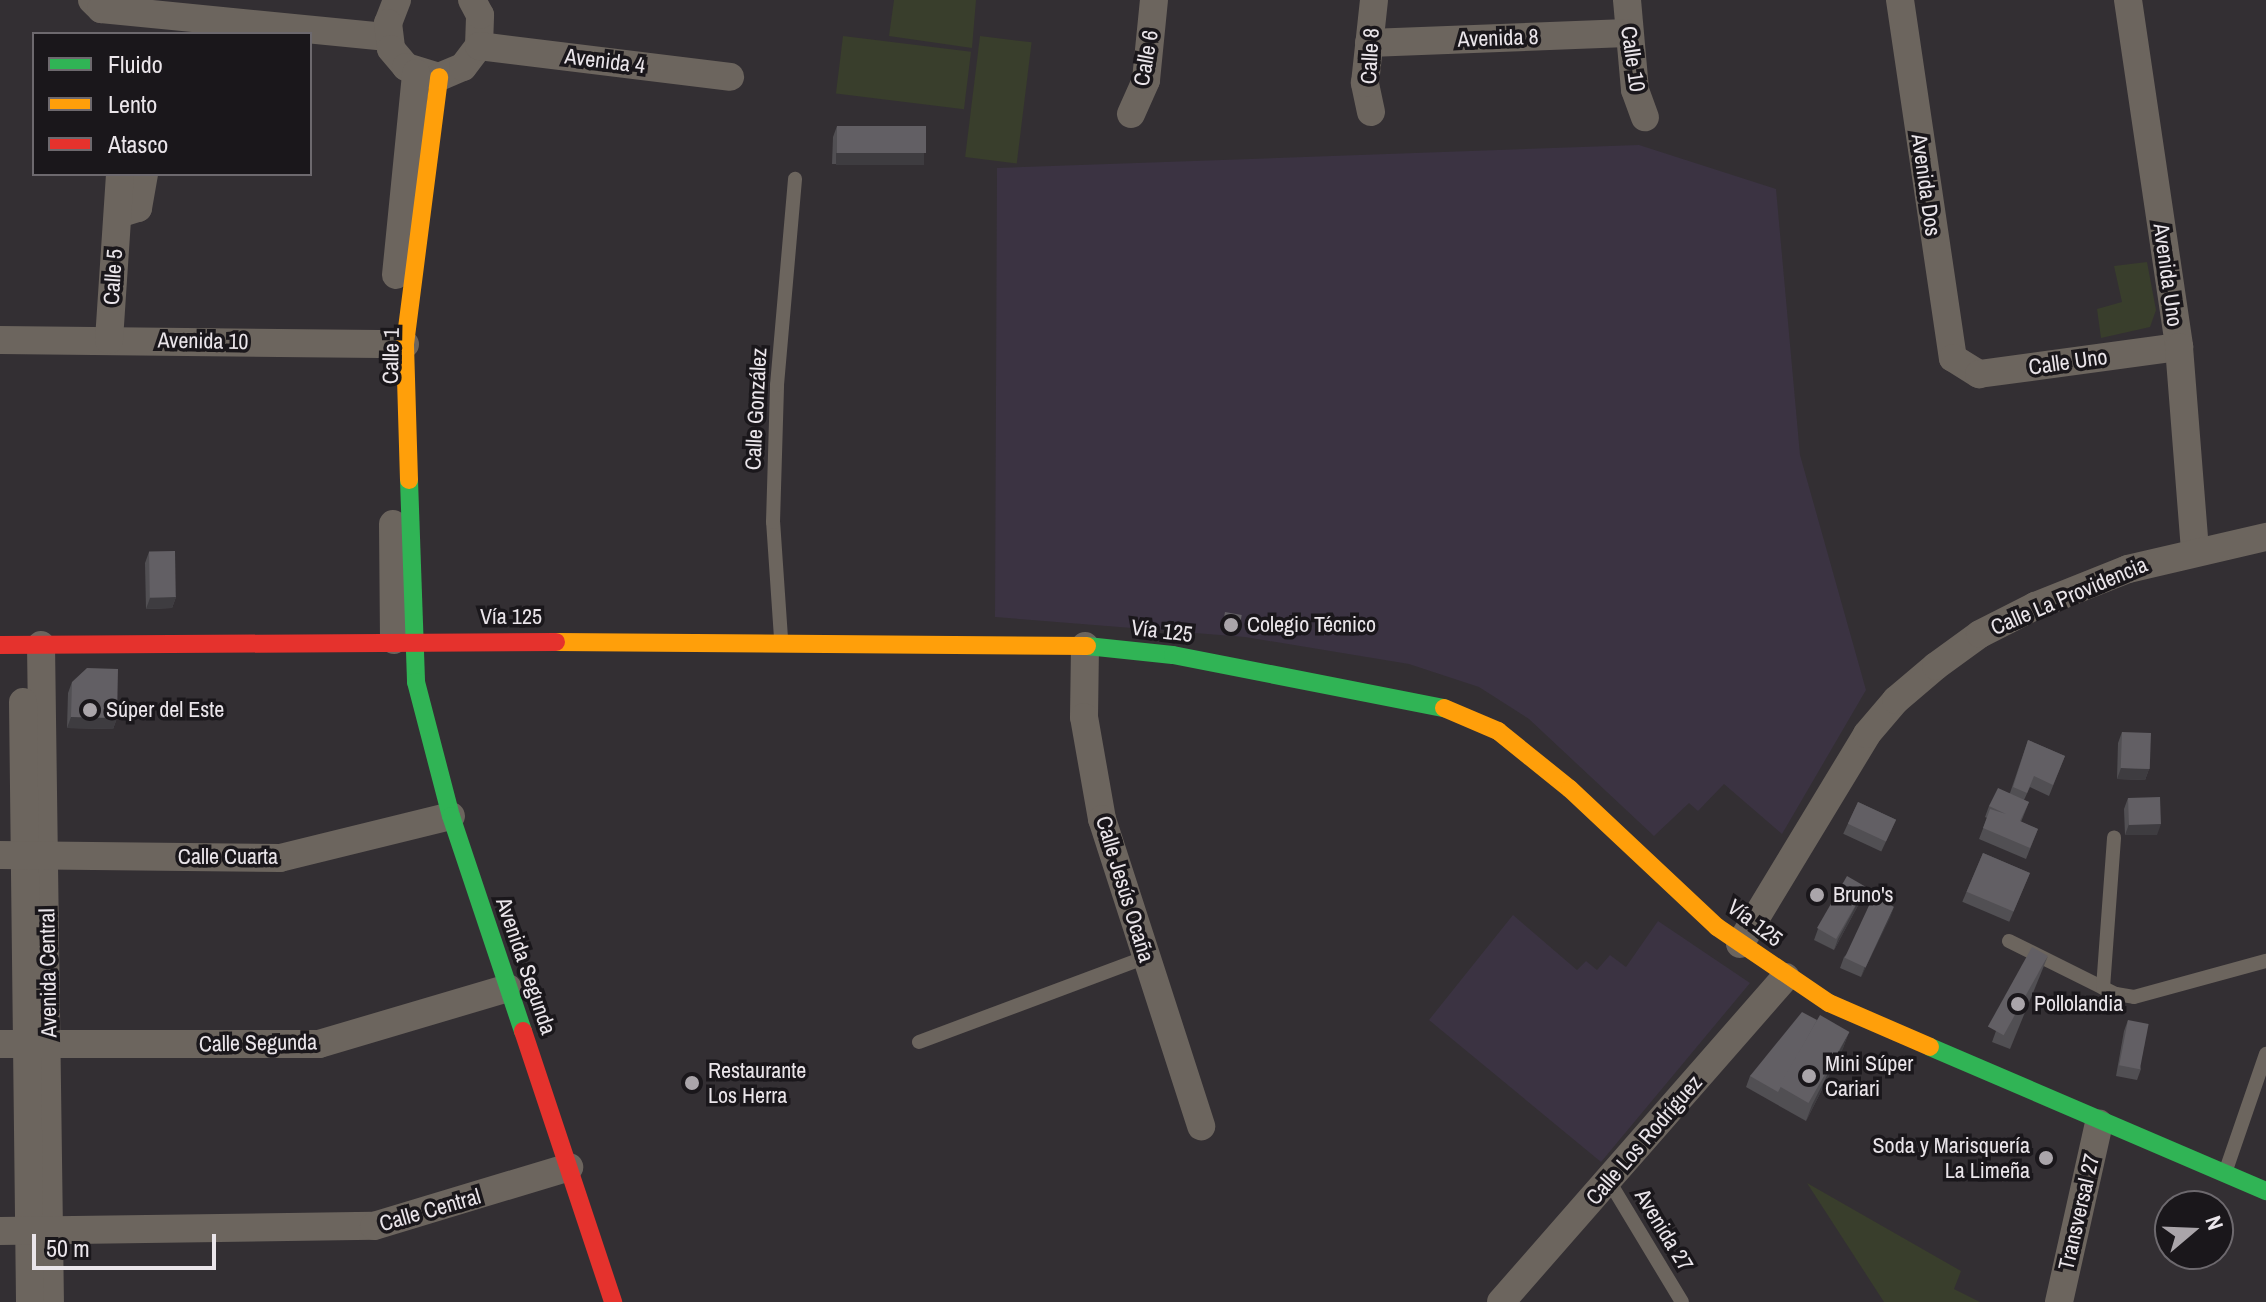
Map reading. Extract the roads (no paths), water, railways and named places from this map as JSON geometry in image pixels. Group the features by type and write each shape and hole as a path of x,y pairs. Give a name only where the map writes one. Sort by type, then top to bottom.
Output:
{"main road":[{"name":"Vía 125","path":"21,645 404,640 1085,646 1173,655 1460,711 1498,731 1570,789 1740,944 1786,977 1843,1010 2099,1123 2266,1191"},
{"name":"Avenida Segunda","path":"404,640 451,816 613,1302"}],"street":[{"path":"92,0 101,9 155,7 388,37"},
{"path":"397,0 388,37 398,59 428,75 463,67 479,46 480,15 472,0"},
{"name":"Calle 6","path":"1131,114 1146,80 1154,0"},
{"name":"Calle 8","path":"1371,112 1365,83 1374,0"},
{"name":"Calle 10","path":"1627,0 1627,33 1635,90 1645,117"},
{"name":"Avenida Dos","path":"1900,0 1949,348 1960,366"},
{"name":"Avenida Uno","path":"2128,0 2179,347 2195,552"},
{"name":"Avenida 8","path":"1369,43 1627,33"},
{"name":"Avenida 4","path":"479,46 730,77"},
{"name":"Calle 1","path":"404,640 397,344 428,75"},
{"name":"Calle 5","path":"109,340 120,176"},
{"path":"118,214 138,208 144,176"},
{"name":"Avenida 10","path":"0,340 397,344"},
{"name":"Calle Uno","path":"1960,366 1979,374 2179,347"},
{"name":"Calle La Providencia","path":"1740,944 1867,734 1896,700 1980,634 2035,606 2128,569 2266,537"},
{"name":"Avenida Central","path":"21,645 25,855 39,1044 39,1231 30,1302"},
{"name":"Calle Jesús Ocaña","path":"1085,646 1081,679 1094,782 1201,1126"},
{"name":"Calle Cuarta","path":"25,855 303,856 451,816"},
{"name":"Calle Los Rodríguez","path":"1501,1302 1786,977"},
{"name":"Calle Segunda","path":"0,1044 319,1044 508,988"},
{"name":"Transversal 27","path":"2059,1302 2099,1123"},
{"name":"Calle Central","path":"0,1231 374,1226 569,1167"},
{"name":"Avenida Central","path":"39,1231 50,1302"}],"lane":[{"name":"Calle González","path":"781,641 773,522 777,385 795,179"},
{"path":"2103,988 2114,837"},
{"path":"2009,941 2116,994 2147,995 2266,961"},
{"path":"919,1042 1146,957"},
{"path":"2224,1175 2266,1054"},
{"name":"Avenida 27","path":"1609,1181 1682,1302"}],"place":[{"name":"Colegio Técnico","path":"1231,625"},
{"name":"Súper del Este","path":"90,710"},
{"name":"Bruno's","path":"1817,895"},
{"name":"Pollolandia","path":"2018,1004"},
{"name":"Mini Súper Cariari","path":"1809,1076"},
{"name":"Restaurante Los Herra","path":"692,1083"},
{"name":"Soda y Marisquería La Limeña","path":"2046,1158"}]}
